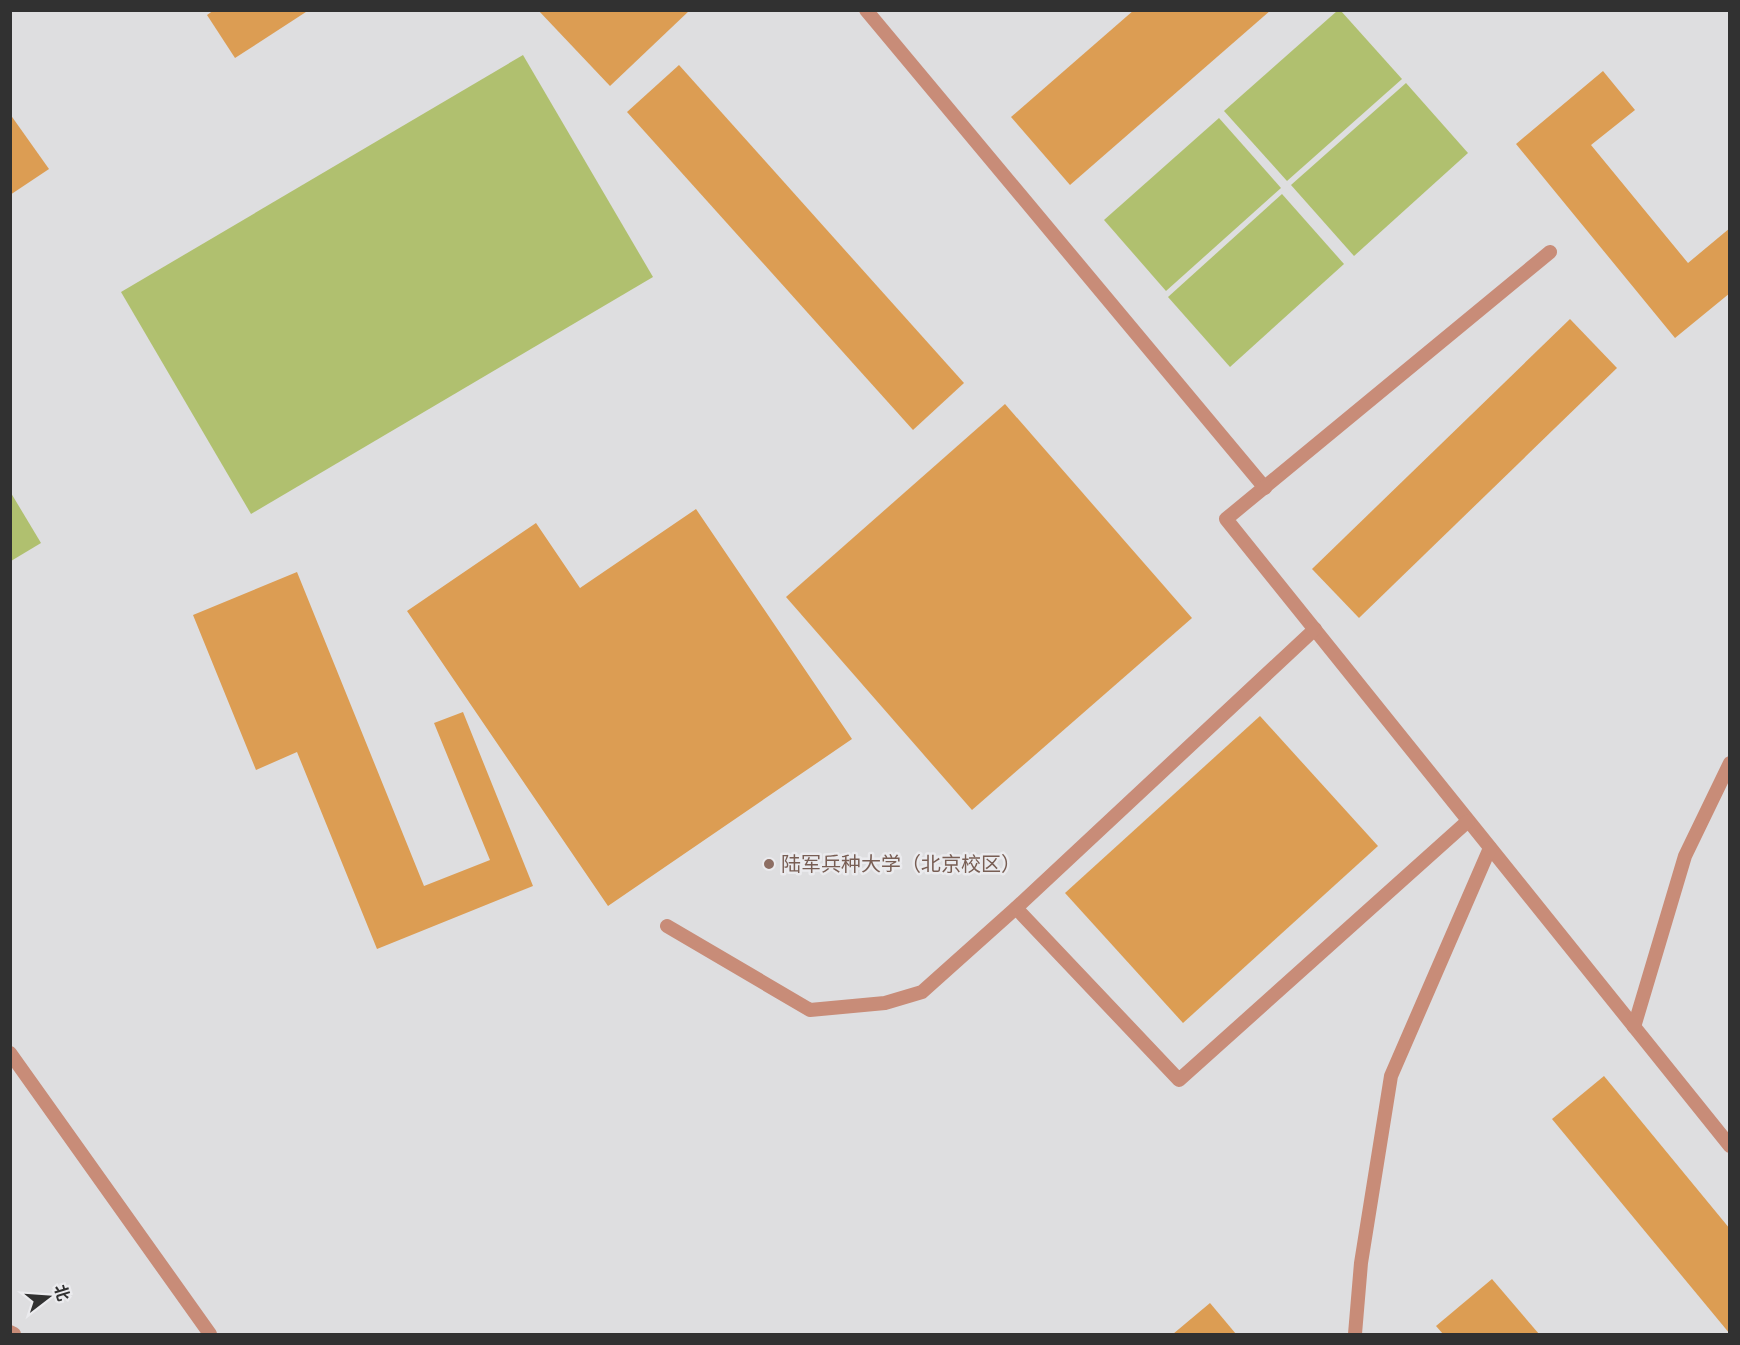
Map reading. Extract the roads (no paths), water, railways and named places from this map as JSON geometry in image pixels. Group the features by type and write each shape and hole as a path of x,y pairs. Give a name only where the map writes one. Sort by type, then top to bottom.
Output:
{"lane":[{"path":"866,10 1265,488"},
{"path":"1550,252 1226,519 1730,1146"},
{"path":"667,926 810,1010 885,1004 922,992 1016,908 1315,629"},
{"path":"1634,1028 1685,856 1730,763"},
{"path":"1016,908 1179,1080 1468,820"},
{"path":"1354,1335 1361,1263 1390,1076 1490,848"},
{"path":"10,1053 210,1335"},
{"path":"10,1332 14,1335"}],"place":[{"name":"陆军兵种大学（北京校区）","path":"769,864"}]}
